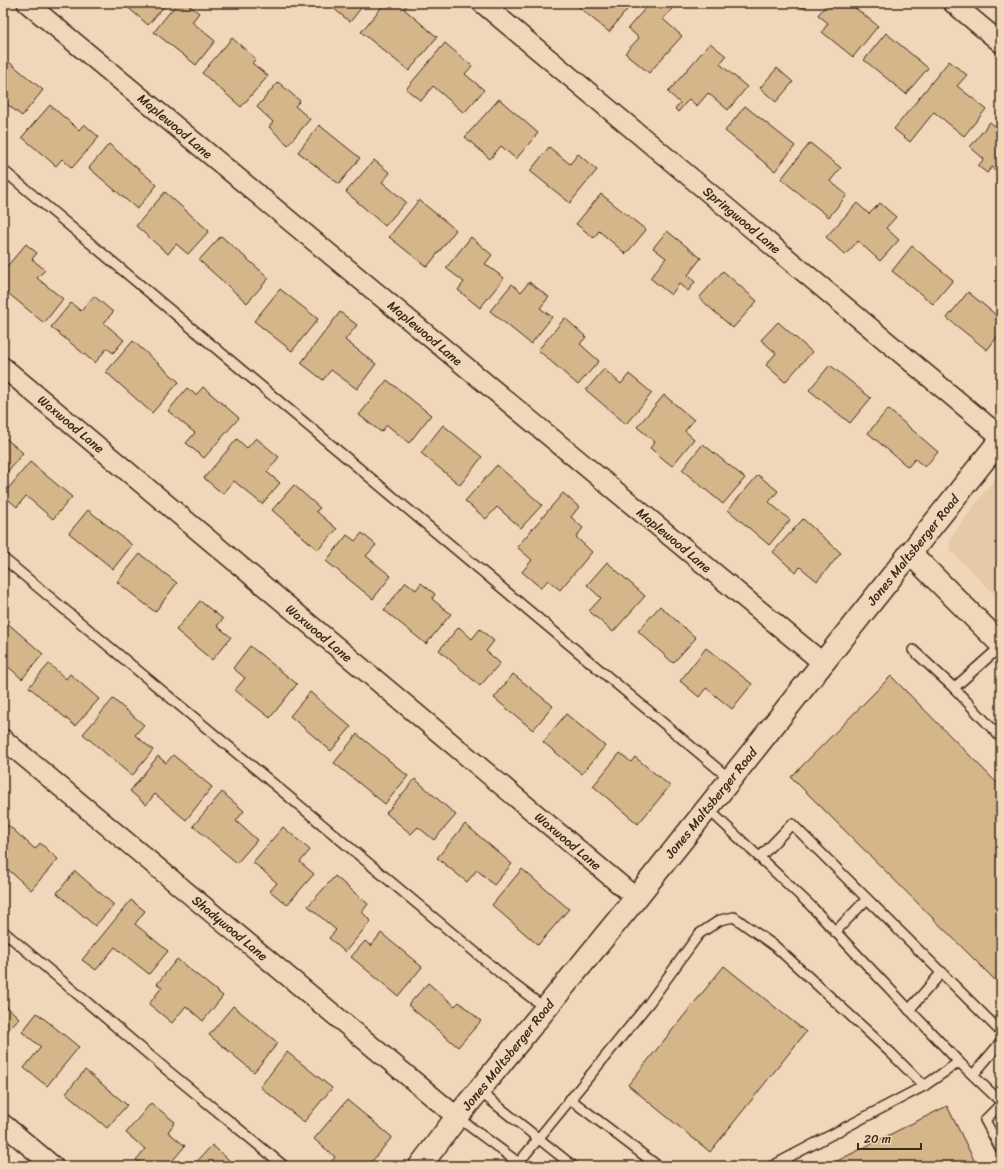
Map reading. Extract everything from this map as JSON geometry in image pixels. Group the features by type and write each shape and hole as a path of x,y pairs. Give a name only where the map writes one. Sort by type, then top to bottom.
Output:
{"main road":[{"name":"Jones Maltsberger Road","path":"420,1166 457,1117 636,898 1001,438"},
{"path":"910,553 1001,645"}],"street":[{"name":"Maplewood Lane","path":"26,3 823,663"},
{"name":"Springwood Lane","path":"482,3 1001,438"},
{"path":"953,3 1001,43"},
{"name":"Waxwood Lane","path":"3,367 636,898"},
{"name":"Shadywood Lane","path":"3,739 457,1117"},
{"path":"3,1124 53,1166"}],"lane":[{"path":"3,170 730,779"},
{"path":"3,558 512,983 545,1008"},
{"path":"954,688 1001,645"},
{"path":"913,650 954,688 1001,738"},
{"path":"707,808 760,857 835,932 959,1062 1001,1103 984,1120 1001,1150"},
{"path":"760,857 792,824 1001,1032"},
{"path":"835,932 868,899"},
{"path":"457,1117 519,1165 538,1138 570,1098 649,1003 699,934 720,920 734,918 776,947 891,1053 924,1086"},
{"path":"3,930 167,1070 284,1166"},
{"path":"909,1010 942,972"},
{"path":"973,1075 1001,1042"},
{"path":"772,1166 924,1086 959,1062"},
{"path":"479,1091 572,1166"},
{"path":"570,1098 658,1166"}],"shaded area":[{"path":"1001,470 1001,601 950,550 950,542 951,537"}],"building":[{"path":"123,3 167,3 148,25"},
{"path":"177,3 186,3 199,13 192,22 215,41 196,65 154,32"},
{"path":"327,3 365,3 350,22"},
{"path":"385,3 409,3 404,9 437,37 409,71 361,32"},
{"path":"574,3 627,3 630,6 609,32"},
{"path":"650,3 664,3 672,9 663,19 682,36 649,73 625,53 639,38 628,28"},
{"path":"796,3 809,3 804,9"},
{"path":"828,3 849,3 878,26 853,57 822,32 828,23 818,15"},
{"path":"886,33 928,68 906,94 864,60"},
{"path":"232,38 256,59 252,63 268,76 241,107 202,73"},
{"path":"445,43 472,66 465,74 484,90 464,113 433,86 421,101 406,89"},
{"path":"710,43 726,56 720,64 747,87 728,110 708,93 697,106 689,99 678,112 675,109 680,103 668,92"},
{"path":"3,57 43,90 22,116 3,101"},
{"path":"949,61 967,75 957,86 986,109 964,136 934,112 910,142 894,129"},
{"path":"777,68 793,82 776,102 760,88"},
{"path":"278,82 300,101 295,106 310,119 288,145 269,127 273,122 257,107"},
{"path":"499,99 538,133 516,159 501,146 490,159 465,137"},
{"path":"50,105 79,130 84,124 99,137 72,168 62,159 56,166 22,137"},
{"path":"745,106 795,146 775,171 725,131"},
{"path":"990,122 1001,131 1001,175 992,167 987,173 978,166 984,159 970,147"},
{"path":"319,125 360,158 339,184 298,152"},
{"path":"810,143 841,168 830,181 847,195 829,217 781,179"},
{"path":"109,144 157,185 137,209 89,168"},
{"path":"549,147 570,164 578,154 597,170 570,203 530,171"},
{"path":"374,160 390,173 382,182 406,202 385,226 346,192"},
{"path":"165,192 209,231 188,254 176,244 168,254 136,226"},
{"path":"601,194 646,230 626,254 599,231 594,238 576,224"},
{"path":"419,200 456,230 427,267 389,237"},
{"path":"857,203 869,214 880,203 896,217 886,228 899,240 880,261 858,241 845,255 826,237"},
{"path":"667,231 701,258 688,275 695,282 688,291 679,284 671,295 650,278 666,258 653,248"},
{"path":"221,236 269,278 247,303 199,260"},
{"path":"471,237 492,255 485,264 504,278 480,308 458,290 464,282 446,268"},
{"path":"26,244 37,253 32,259 45,270 37,278 63,299 44,323 3,289 3,271"},
{"path":"912,246 953,280 933,304 892,271"},
{"path":"3,247 8,251 3,257"},
{"path":"723,271 757,301 733,328 699,298"},
{"path":"529,282 549,297 540,308 552,317 531,344 490,311 512,284 521,292"},
{"path":"280,289 318,319 292,351 254,321"},
{"path":"968,292 1001,319 1001,332 987,350 947,318"},
{"path":"94,296 113,312 104,323 124,340 113,353 107,348 95,363 51,327 71,303 81,311"},
{"path":"340,312 357,325 345,340 376,364 357,389 331,370 323,380 301,363"},
{"path":"565,318 586,337 580,344 599,361 578,385 538,350"},
{"path":"778,322 812,352 785,382 766,365 776,353 761,340"},
{"path":"133,341 179,382 152,413 106,372"},
{"path":"830,365 871,398 850,423 809,390"},
{"path":"604,369 621,384 629,374 652,393 626,424 586,390"},
{"path":"387,380 431,415 409,443 387,425 381,432 359,415"},
{"path":"203,387 239,418 204,458 186,443 195,433 168,411 187,388 196,395"},
{"path":"664,395 694,420 685,431 694,439 672,466 650,448 655,442 637,427"},
{"path":"888,409 938,452 925,467 915,459 908,467 868,433"},
{"path":"443,425 482,457 460,485 421,453"},
{"path":"3,436 23,453 3,477"},
{"path":"256,438 279,457 267,472 280,483 262,504 234,481 223,494 204,478 237,439 247,448"},
{"path":"703,444 745,478 723,504 682,470"},
{"path":"30,462 72,497 53,519 26,496 17,507 3,495"},
{"path":"497,465 542,505 521,528 497,507 486,519 465,501"},
{"path":"758,475 778,491 769,502 790,520 769,545 728,510"},
{"path":"294,485 320,508 316,511 337,529 318,550 272,510"},
{"path":"563,493 579,507 571,517 583,528 576,537 592,552 560,590 548,580 541,588 522,572 532,560 517,547"},
{"path":"88,510 132,545 113,569 69,533"},
{"path":"803,519 841,553 817,581 800,567 796,573 773,552"},
{"path":"362,533 376,545 366,556 391,576 373,599 326,561 347,535 355,541"},
{"path":"140,554 177,583 155,612 117,582"},
{"path":"607,562 645,596 613,632 589,611 601,598 587,585"},
{"path":"406,582 416,590 421,583 435,594 432,599 451,614 426,644 384,610"},
{"path":"200,601 223,619 217,626 231,637 212,660 176,630"},
{"path":"660,606 696,638 673,663 638,631"},
{"path":"5,621 43,654 22,679 3,662 3,623"},
{"path":"459,627 472,639 480,629 494,641 486,651 500,663 480,686 439,650"},
{"path":"250,646 297,684 270,718 235,690 245,678 233,668"},
{"path":"706,648 752,684 732,709 706,688 699,697 680,681"},
{"path":"49,664 66,679 70,674 99,699 75,726 29,687"},
{"path":"513,674 553,706 533,730 494,698"},
{"path":"891,676 1001,787 1001,986 791,777"},
{"path":"310,692 351,727 331,751 290,716"},
{"path":"113,699 144,725 135,735 153,750 132,776 83,734"},
{"path":"566,714 605,746 582,774 543,742"},
{"path":"357,734 408,776 385,804 334,763"},
{"path":"620,753 631,762 635,757 670,786 638,824 593,786"},
{"path":"173,755 212,787 186,820 155,794 146,805 130,791 158,756 166,763"},
{"path":"415,779 456,815 434,840 418,827 411,834 386,813"},
{"path":"222,792 244,811 236,821 257,840 237,863 193,826"},
{"path":"465,824 512,864 494,885 477,870 467,882 437,858"},
{"path":"8,825 35,849 40,843 58,859 31,890 3,865 3,831"},
{"path":"283,827 310,850 300,862 314,874 287,905 270,891 277,883 253,862"},
{"path":"522,869 569,909 538,945 492,905"},
{"path":"75,871 114,905 95,926 57,893"},
{"path":"335,876 368,904 362,912 371,921 345,952 329,938 336,930 308,906"},
{"path":"131,900 145,911 135,924 168,951 149,974 115,947 96,970 82,960"},
{"path":"381,933 422,967 398,996 351,957 365,941 371,946"},
{"path":"177,959 223,996 203,1021 186,1006 172,1023 149,1004 162,987 157,984"},
{"path":"724,966 806,1032 710,1152 628,1085"},
{"path":"428,983 455,1006 459,1002 481,1021 458,1047 408,1005"},
{"path":"3,1003 19,1018 3,1036"},
{"path":"233,1006 278,1043 254,1072 209,1035"},
{"path":"37,1013 79,1047 47,1086 24,1068 41,1047 22,1032"},
{"path":"287,1052 332,1088 304,1122 260,1087"},
{"path":"85,1070 127,1105 107,1128 66,1093"},
{"path":"347,1100 392,1137 368,1166 336,1166 331,1162 335,1157 314,1139"},
{"path":"151,1103 175,1122 168,1132 185,1146 168,1166 144,1166 136,1160 145,1149 126,1133"},
{"path":"947,1106 977,1166 827,1166"},
{"path":"212,1145 236,1166 193,1166"}]}
